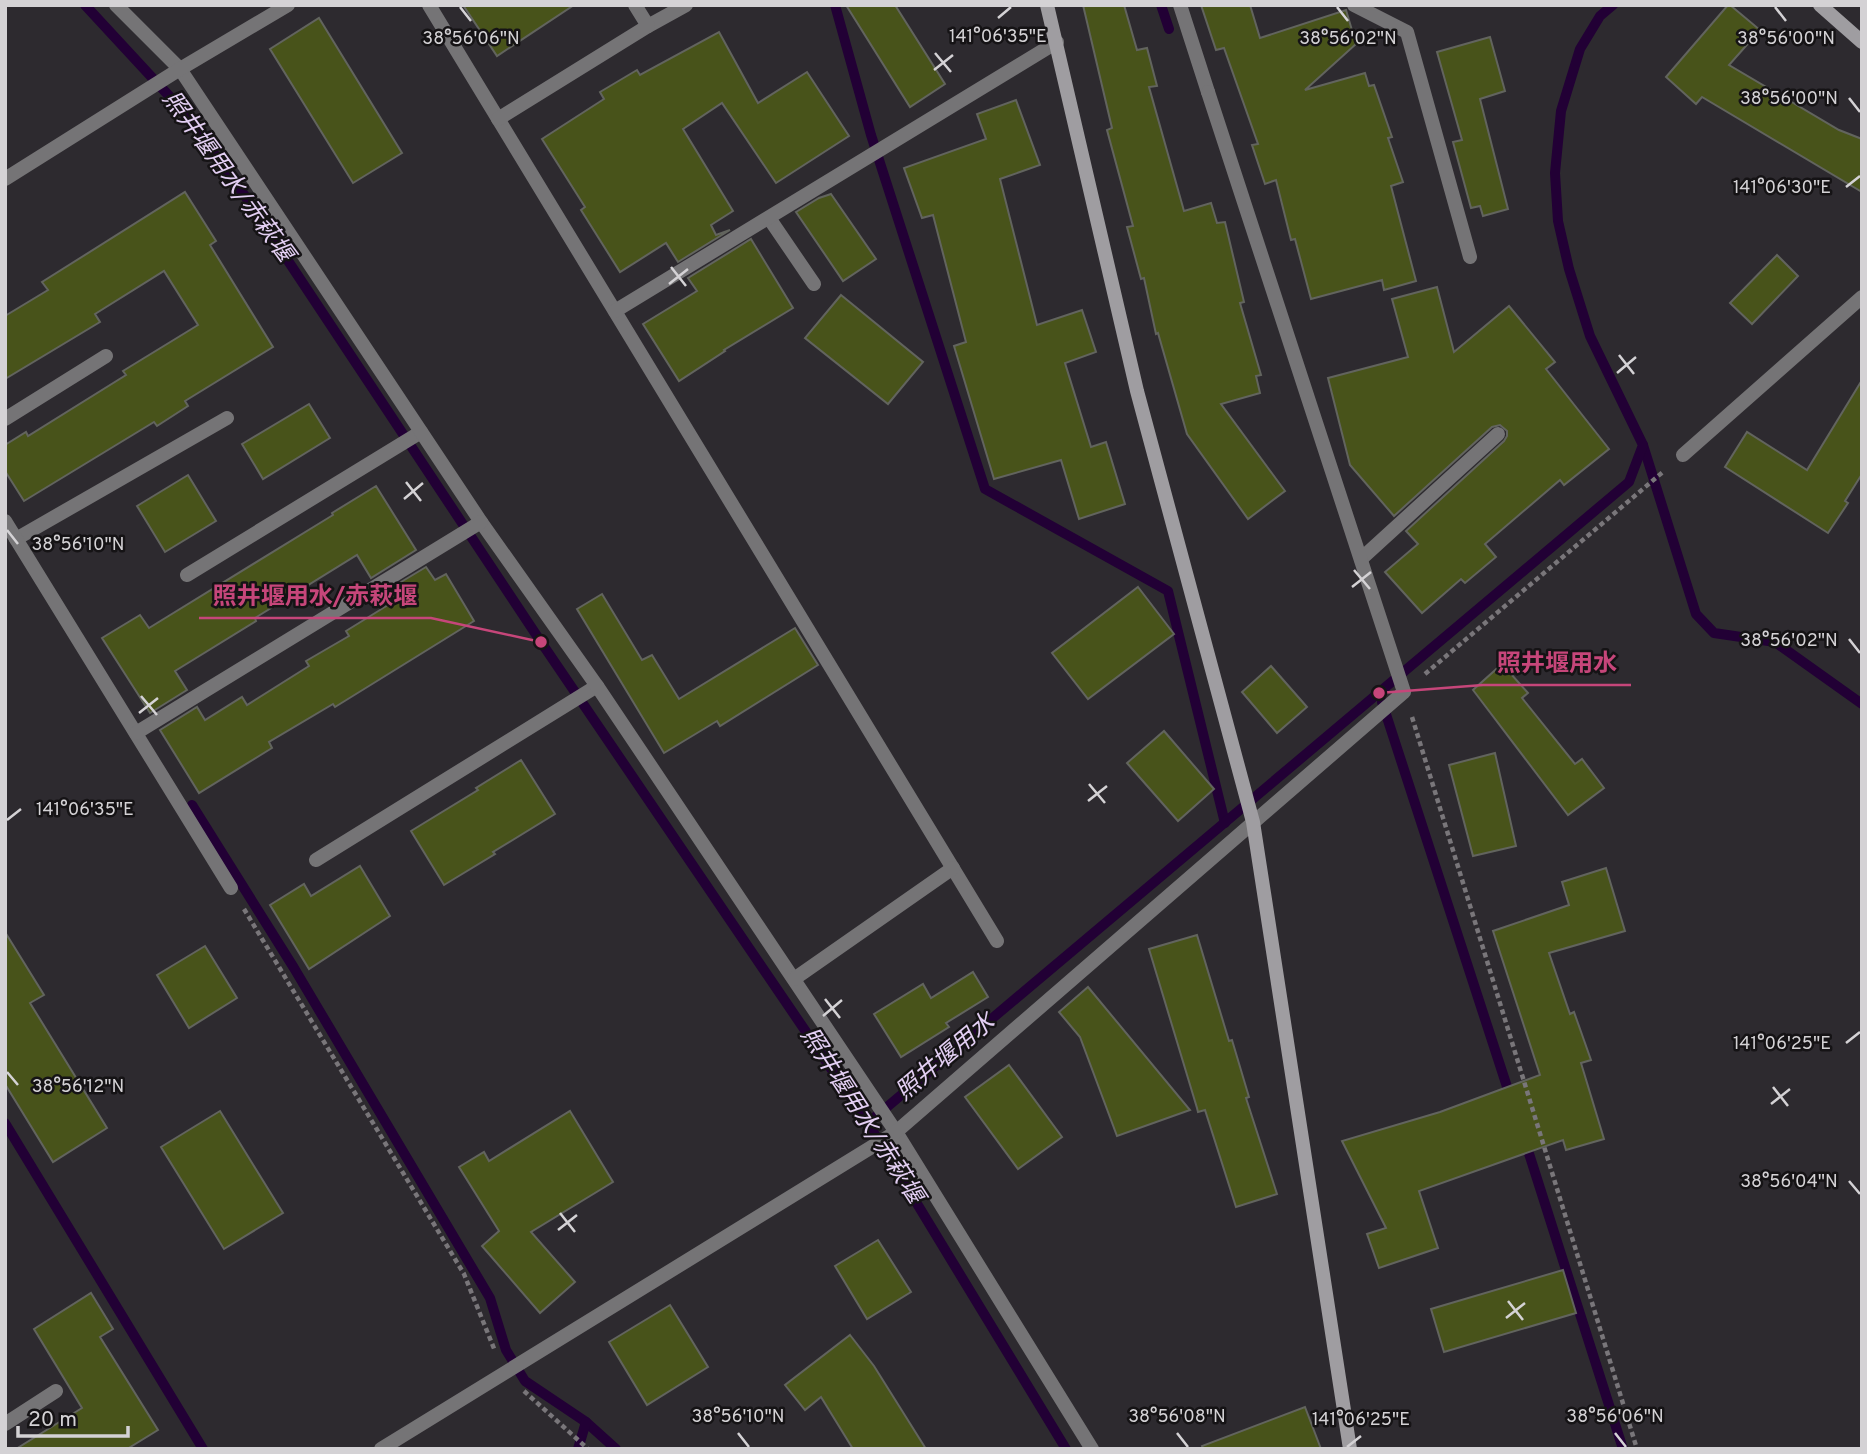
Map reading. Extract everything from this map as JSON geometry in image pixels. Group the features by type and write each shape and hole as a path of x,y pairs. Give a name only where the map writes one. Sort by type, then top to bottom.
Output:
{"street":[{"path":"116,5 180,69 481,522 597,686 896,1132 1092,1449"},
{"path":"5,179 288,5"},
{"path":"429,5 997,941"},
{"path":"635,5 648,26"},
{"path":"498,120 686,5"},
{"path":"1047,5 1138,391 1253,822 1350,1449"},
{"path":"382,1449 896,1132 1404,692 1180,5"},
{"path":"1354,5 1407,32 1470,257"},
{"path":"1820,5 1862,42"},
{"path":"615,311 1057,42"},
{"path":"769,218 814,284"},
{"path":"1684,455 1862,297"},
{"path":"5,419 106,356"},
{"path":"16,539 228,418"},
{"path":"187,575 421,432"},
{"path":"1361,559 1499,434"},
{"path":"5,521 232,888"},
{"path":"136,733 481,522"},
{"path":"316,860 597,686"},
{"path":"794,979 953,868"},
{"path":"5,1424 56,1391"}],"path":[{"path":"1637,1449 1404,692 1684,455"},
{"path":"232,888 464,1274 505,1374 589,1449"}],"building":[{"path":"463,5 574,5 497,56"},
{"path":"846,5 895,5 945,84 910,107"},
{"path":"1083,5 1124,5 1137,50 1147,48 1157,86 1149,87 1184,211 1211,203 1217,223 1225,222 1244,302 1240,303 1261,375 1256,376 1260,393 1221,404 1285,491 1248,519 1187,434 1158,333 1156,334 1144,278 1141,279 1127,227 1133,226 1107,130 1112,128"},
{"path":"1201,5 1250,5 1260,38 1346,10 1356,44 1305,90 1365,73 1369,86 1374,85 1392,137 1388,138 1403,182 1391,186 1416,281 1384,290 1382,280 1311,299 1295,239 1291,240 1276,180 1265,184 1252,145 1258,144 1224,48 1216,50"},
{"path":"1728,5 1760,30 1729,65 1839,130 1862,139 1862,192 1702,97 1696,104 1666,77"},
{"path":"319,18 402,153 353,183 270,49"},
{"path":"719,32 758,103 807,72 849,136 776,183 722,103 683,129 733,211 711,225 716,235 730,230 678,262 666,243 620,272 581,210 585,207 542,139 604,99 600,92 637,70 640,75"},
{"path":"1490,37 1505,91 1480,99 1508,209 1483,216 1480,206 1471,208 1453,142 1462,140 1437,52"},
{"path":"1016,100 1040,165 1000,179 1037,325 1082,310 1096,352 1065,363 1091,447 1106,442 1125,504 1079,519 1061,460 994,479 954,346 966,342 933,215 922,218 904,168 986,139 977,114"},
{"path":"185,192 216,241 210,245 273,347 185,401 188,406 157,426 154,422 24,501 5,471 5,445 26,432 28,436 126,375 123,371 198,325 164,271 95,314 100,322 5,379 5,316 48,290 42,282"},
{"path":"831,194 876,259 843,281 796,212"},
{"path":"751,239 793,308 679,381 643,324 697,291 688,278"},
{"path":"1777,255 1798,276 1752,324 1730,303"},
{"path":"1437,287 1454,352 1509,306 1555,362 1546,369 1609,449 1564,485 1560,480 1485,544 1496,557 1465,583 1461,579 1422,613 1385,572 1418,544 1406,531 1504,441 1507,431 1500,425 1492,427 1394,516 1350,465 1328,378 1408,357 1392,299"},
{"path":"841,295 923,362 888,404 805,338"},
{"path":"1862,380 1862,474 1845,501 1848,503 1828,533 1725,467 1747,432 1807,470"},
{"path":"309,404 330,438 263,479 242,444"},
{"path":"188,475 216,521 165,552 137,506"},
{"path":"376,486 416,550 371,578 357,555 175,671 187,690 150,713 102,638 140,615 149,628"},
{"path":"426,567 435,580 446,574 474,621 335,707 333,704 269,742 272,748 199,793 160,730 197,707 205,720 242,697 247,705 309,666 306,661 349,636 346,631 388,605 381,594"},
{"path":"1138,587 1174,634 1088,699 1052,653"},
{"path":"602,594 642,660 652,655 679,699 795,628 818,665 720,726 717,721 664,753 577,609"},
{"path":"1502,664 1528,693 1522,698 1575,764 1582,759 1604,788 1568,815 1473,690"},
{"path":"1271,666 1307,707 1277,733 1242,692"},
{"path":"1164,731 1214,789 1178,821 1127,763"},
{"path":"1495,753 1516,846 1473,856 1449,765"},
{"path":"521,760 555,814 444,885 411,831"},
{"path":"360,866 390,916 309,969 270,905 304,884 311,896"},
{"path":"1606,868 1625,931 1549,953 1570,1014 1574,1012 1591,1060 1581,1063 1604,1139 1566,1150 1563,1140 1419,1191 1438,1248 1379,1268 1367,1234 1386,1228 1342,1141 1440,1112 1540,1075 1493,931 1569,905 1562,882"},
{"path":"5,932 44,995 30,1003 107,1128 53,1162 5,1084"},
{"path":"1197,935 1229,1041 1232,1040 1249,1097 1246,1098 1277,1194 1236,1207 1205,1110 1198,1112 1149,949"},
{"path":"205,946 237,998 189,1028 157,975"},
{"path":"973,972 988,997 946,1023 949,1027 901,1057 874,1014 923,984 931,998"},
{"path":"1088,987 1190,1110 1117,1136 1080,1037 1059,1012"},
{"path":"1009,1065 1062,1137 1018,1169 965,1097"},
{"path":"220,1111 283,1213 224,1249 161,1147"},
{"path":"570,1111 613,1182 531,1232 575,1282 540,1313 482,1246 499,1231 459,1167 484,1152 489,1161"},
{"path":"878,1240 911,1292 867,1319 835,1266"},
{"path":"1563,1270 1576,1313 1444,1352 1431,1309"},
{"path":"91,1293 113,1329 100,1337 158,1430 127,1449 16,1449 82,1408 34,1329"},
{"path":"670,1305 708,1367 647,1405 609,1342"},
{"path":"850,1335 874,1366 926,1449 853,1449 821,1397 805,1410 785,1385"},
{"path":"1305,1407 1321,1449 1203,1449 1202,1446"}],"waterway":[{"name":"照井堰用水/赤萩堰","path":"85,5 183,111 245,196 541,642 868,1123 1066,1449"},
{"path":"835,5 871,135 985,489 1168,591 1225,823"},
{"path":"1161,5 1169,29"},
{"name":"照井堰用水","path":"868,1123 1629,482 1643,445 1590,336 1569,269 1558,221 1555,173 1561,111 1580,49 1600,16 1613,5"},
{"path":"1643,445 1696,614 1714,633 1775,642 1862,704"},
{"path":"1382,702 1511,1099"},
{"path":"192,805 294,968 490,1298 506,1350 525,1381 586,1422 616,1449"},
{"path":"5,1123 203,1449"},
{"path":"1525,1141 1623,1449"},
{"path":"578,1449 586,1422"}],"place":[{"name":"照井堰用水/赤萩堰","path":"541,642"},
{"name":"照井堰用水","path":"1379,693"}]}
